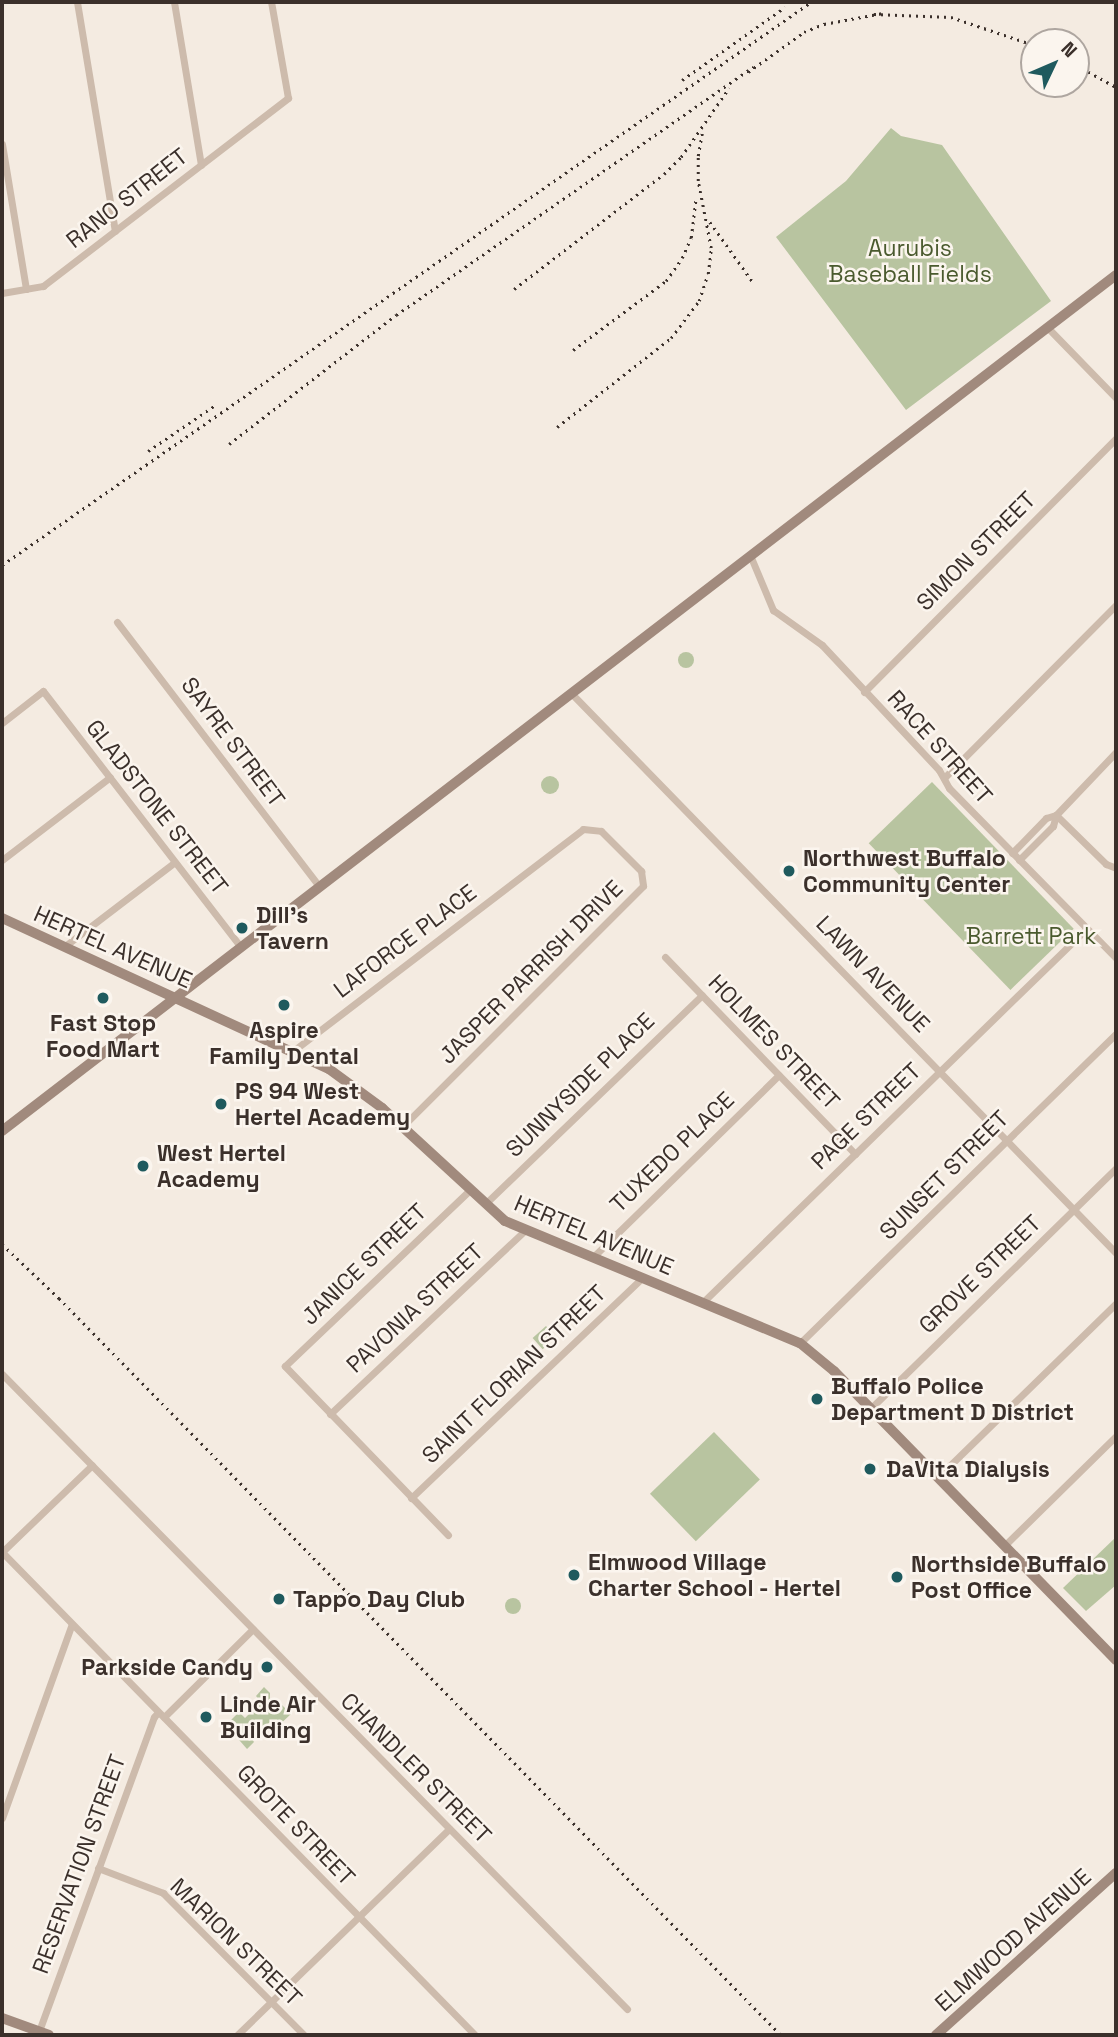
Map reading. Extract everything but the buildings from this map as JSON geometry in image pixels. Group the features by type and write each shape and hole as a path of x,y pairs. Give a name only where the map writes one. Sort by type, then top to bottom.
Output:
{"street":[{"path":"77,2 115,231"},
{"path":"174,2 201,165"},
{"name":"RANO STREET","path":"2,293 43,286 288,98 271,2"},
{"path":"2,144 4,175 26,289"},
{"path":"2,1131 1116,275"},
{"path":"1048,328 1116,398"},
{"name":"SIMON STREET","path":"864,692 1116,438"},
{"name":"RACE STREET","path":"750,555 772,610 822,645 944,778 949,788 1116,958"},
{"path":"944,778 1116,605"},
{"name":"SAYRE STREET","path":"117,622 319,886"},
{"name":"GLADSTONE STREET","path":"2,723 43,691 240,946"},
{"name":"LAWN AVENUE","path":"571,693 1116,1253"},
{"path":"1012,853 1046,818 1056,815 1116,751"},
{"path":"2,860 110,778"},
{"path":"1019,860 1054,826 1056,815"},
{"path":"1056,815 1106,864 1116,868"},
{"name":"JASPER PARRISH DRIVE","path":"402,1127 640,890 644,882 641,871 601,831 593,828 583,829 541,862"},
{"path":"65,946 175,862"},
{"name":"LAFORCE PLACE","path":"293,1051 541,862"},
{"name":"HERTEL AVENUE","path":"2,918 293,1051 357,1087 505,1220 800,1343 834,1371 939,1476 1116,1660"},
{"name":"PAGE STREET","path":"704,1301 1086,929"},
{"name":"HOLMES STREET","path":"665,957 855,1154"},
{"name":"SUNNYSIDE PLACE","path":"485,1204 702,995"},
{"name":"SUNSET STREET","path":"800,1343 1116,1034"},
{"name":"TUXEDO PLACE","path":"593,1257 779,1075"},
{"name":"GROVE STREET","path":"871,1408 1116,1168"},
{"name":"JANICE STREET","path":"330,1414 285,1366 470,1190"},
{"name":"PAVONIA STREET","path":"330,1414 525,1230"},
{"name":"SAINT FLORIAN STREET","path":"411,1498 643,1277"},
{"path":"939,1476 1116,1303"},
{"name":"CHANDLER STREET","path":"2,1374 627,2009"},
{"path":"330,1414 448,1535"},
{"path":"1005,1545 1116,1436"},
{"path":"2,1552 92,1465"},
{"name":"GROTE STREET","path":"2,1552 475,2035"},
{"path":"2,1818 72,1624"},
{"path":"161,1715 253,1629"},
{"name":"RESERVATION STREET","path":"39,2031 154,1717 161,1715"},
{"path":"237,2035 449,1829"},
{"name":"MARION STREET","path":"98,1868 163,1893 304,2035"},
{"name":"ELMWOOD AVENUE","path":"936,2035 1116,1873"},
{"path":"2,2018 49,2035"}],"green space":[{"name":"Aurubis Baseball Fields","path":"891,128 901,136 942,145 1051,301 906,410 776,237 846,181"},
{"path":"686,652 692,654 692,666 686,668 680,666 678,660 680,654"},
{"path":"546,776 554,776 559,785 557,792 546,794 541,789 541,781"},
{"name":"Barrett Park","path":"932,782 1074,929 1010,990 869,843"},
{"path":"546,1326 556,1337 543,1349 533,1338"},
{"path":"714,1432 760,1479 696,1541 650,1494"},
{"path":"1116,1537 1116,1585 1086,1611 1063,1588"},
{"path":"513,1598 521,1606 513,1614 505,1606"},
{"path":"264,1687 270,1693 270,1706 276,1708 282,1705 291,1714 276,1728 270,1722 252,1739 254,1742 247,1749 226,1725 239,1712 245,1718 261,1702 256,1696"}],"railway":[{"path":"2,565 811,2"},
{"path":"682,80 785,7"},
{"path":"748,72 804,32 824,24 883,13"},
{"path":"874,14 951,17 1020,40"},
{"path":"229,444 396,315 753,67"},
{"path":"1090,73 1116,87"},
{"path":"514,289 664,174 681,157 729,88"},
{"path":"557,427 671,338 699,301 708,274 711,248 698,181 702,133"},
{"path":"573,350 666,281 682,258 691,238 696,199"},
{"path":"710,222 753,282"},
{"path":"148,451 214,406"},
{"path":"2,1244 59,1298 781,2035"}],"place":[{"name":"Northwest Buffalo Community Center","path":"789,871"},
{"name":"Dill's Tavern","path":"242,928"},
{"name":"Fast Stop Food Mart","path":"103,998"},
{"name":"Aspire Family Dental","path":"284,1005"},
{"name":"PS 94 West Hertel Academy","path":"221,1104"},
{"name":"West Hertel Academy","path":"143,1166"},
{"name":"Buffalo Police Department D District","path":"817,1399"},
{"name":"DaVita Dialysis","path":"870,1469"},
{"name":"Elmwood Village Charter School - Hertel","path":"574,1575"},
{"name":"Northside Buffalo Post Office","path":"897,1577"},
{"name":"Tappo Day Club","path":"279,1599"},
{"name":"Parkside Candy","path":"267,1667"},
{"name":"Linde Air Building","path":"206,1717"}]}
